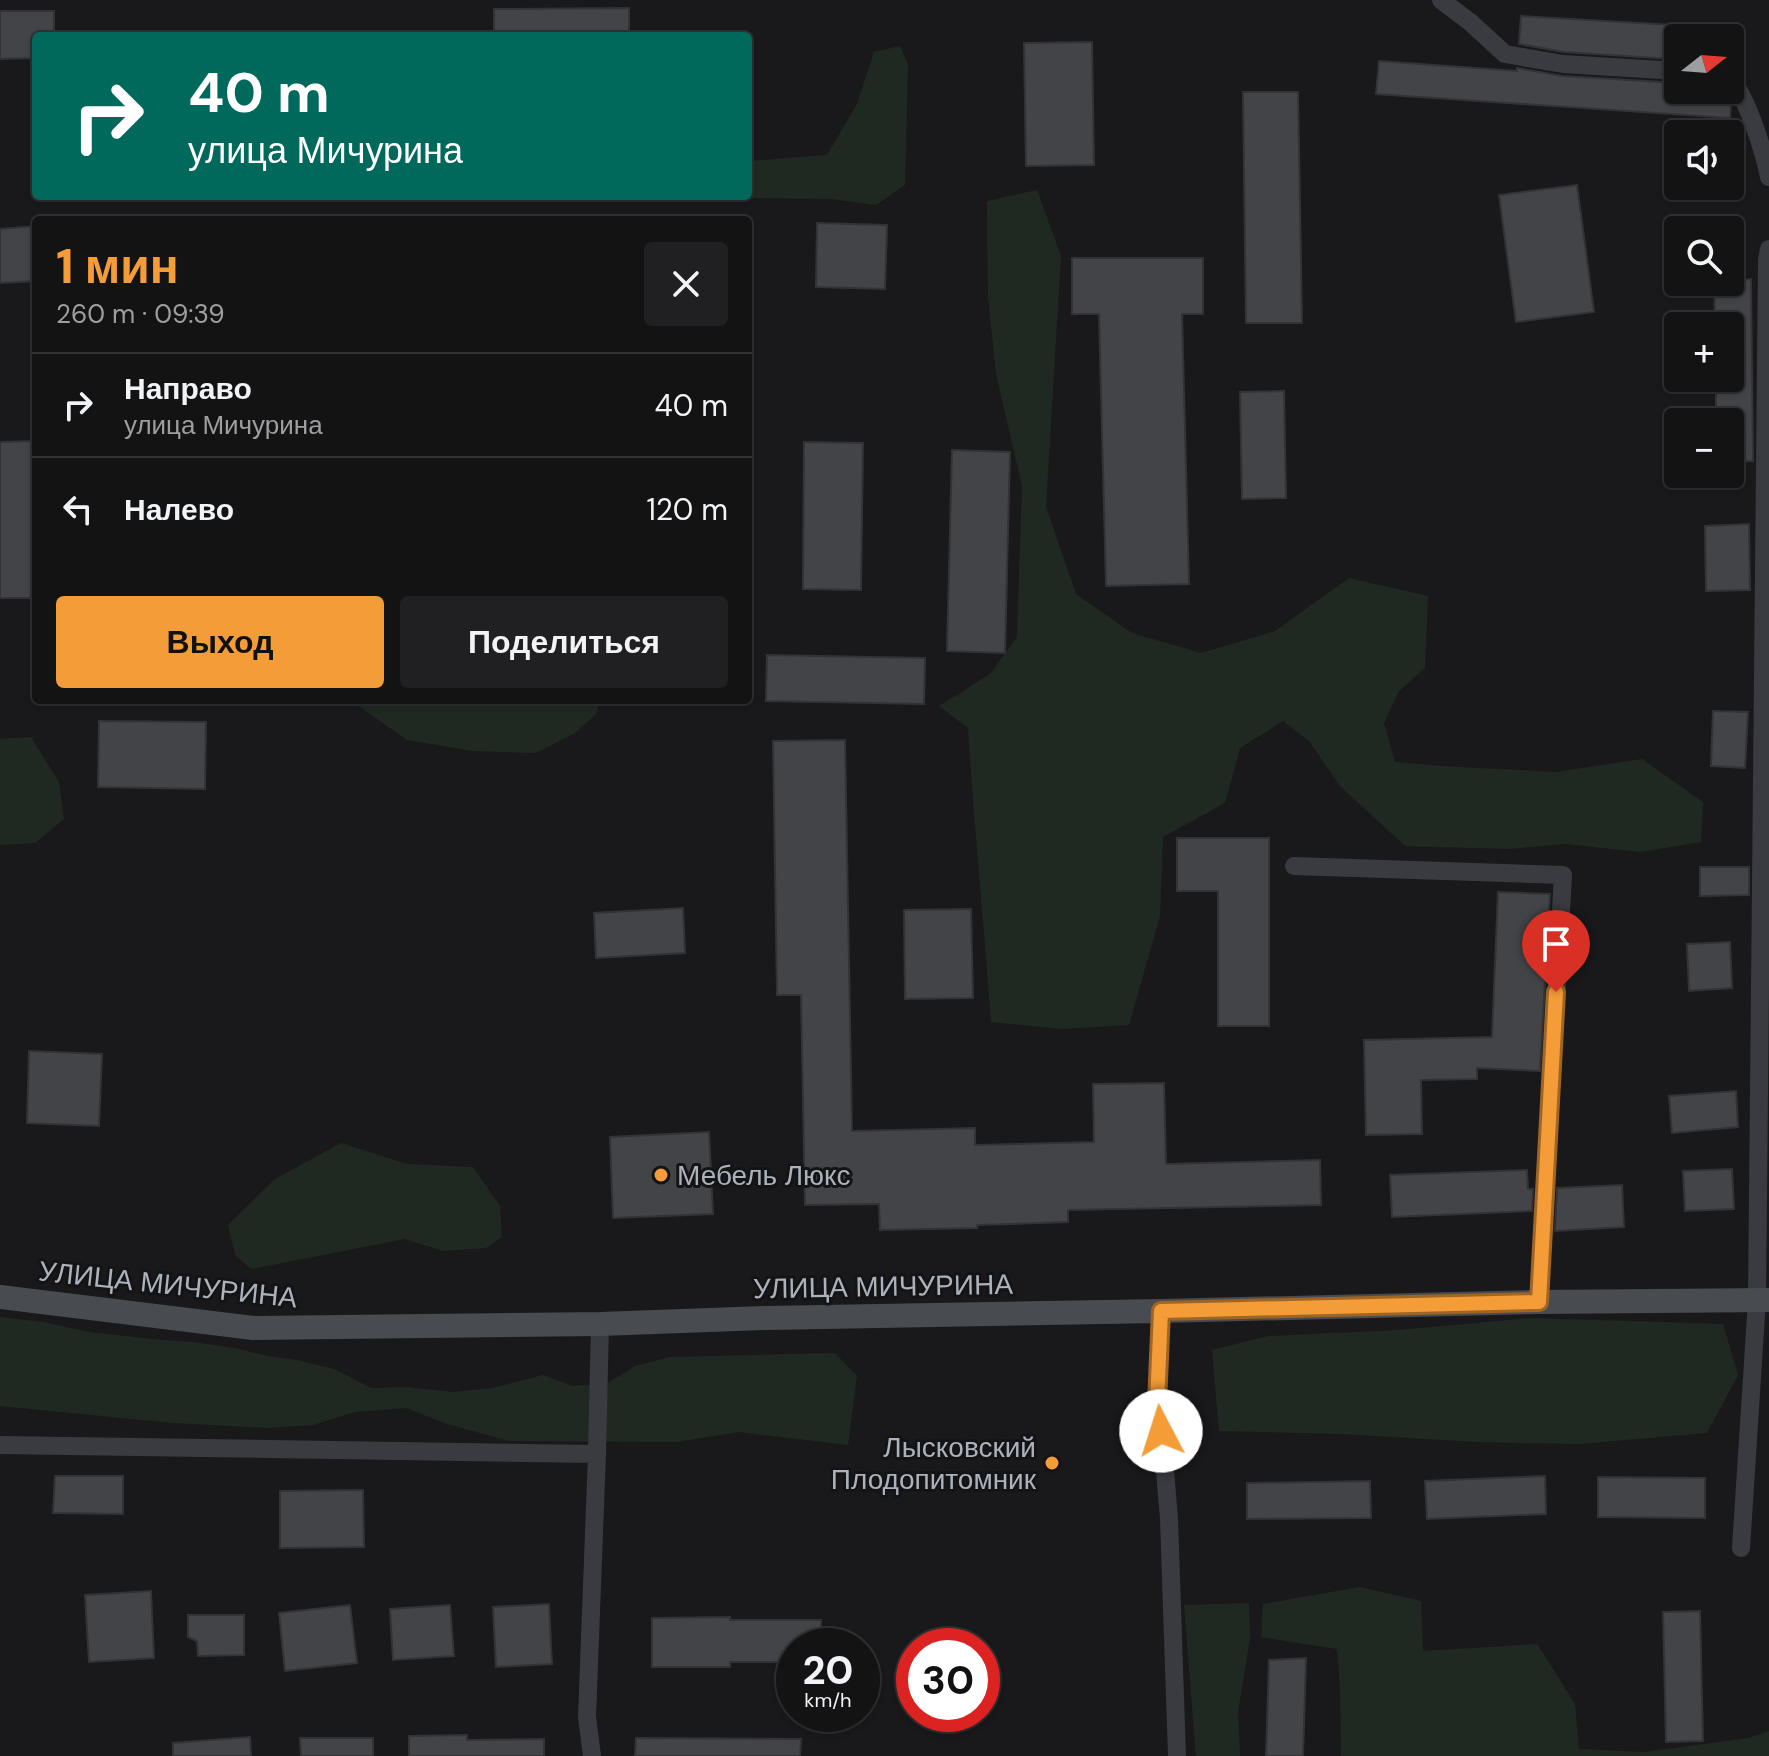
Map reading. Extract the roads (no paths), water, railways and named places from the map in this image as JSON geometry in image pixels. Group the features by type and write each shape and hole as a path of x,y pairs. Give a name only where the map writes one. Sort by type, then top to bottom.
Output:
{"main road":[{"name":"УЛИЦА МИЧУРИНА","path":"0,1297 253,1328 600,1324 1539,1302 1763,1300"}],"street":[{"path":"1441,0 1505,54 1563,64 1664,70"},
{"path":"1744,102 1765,155 1769,177"},
{"path":"1741,1548 1763,1300 1769,249"},
{"path":"1294,866 1563,875 1539,1302"},
{"path":"1161,1311 1157,1403 1169,1519 1177,1756"},
{"path":"592,1756 587,1717 600,1324"},
{"path":"0,1445 597,1454"}],"place":[{"name":"Мебель Люкс","path":"661,1175"},
{"name":"Лысковский Плодопитомник","path":"1052,1463"}]}
